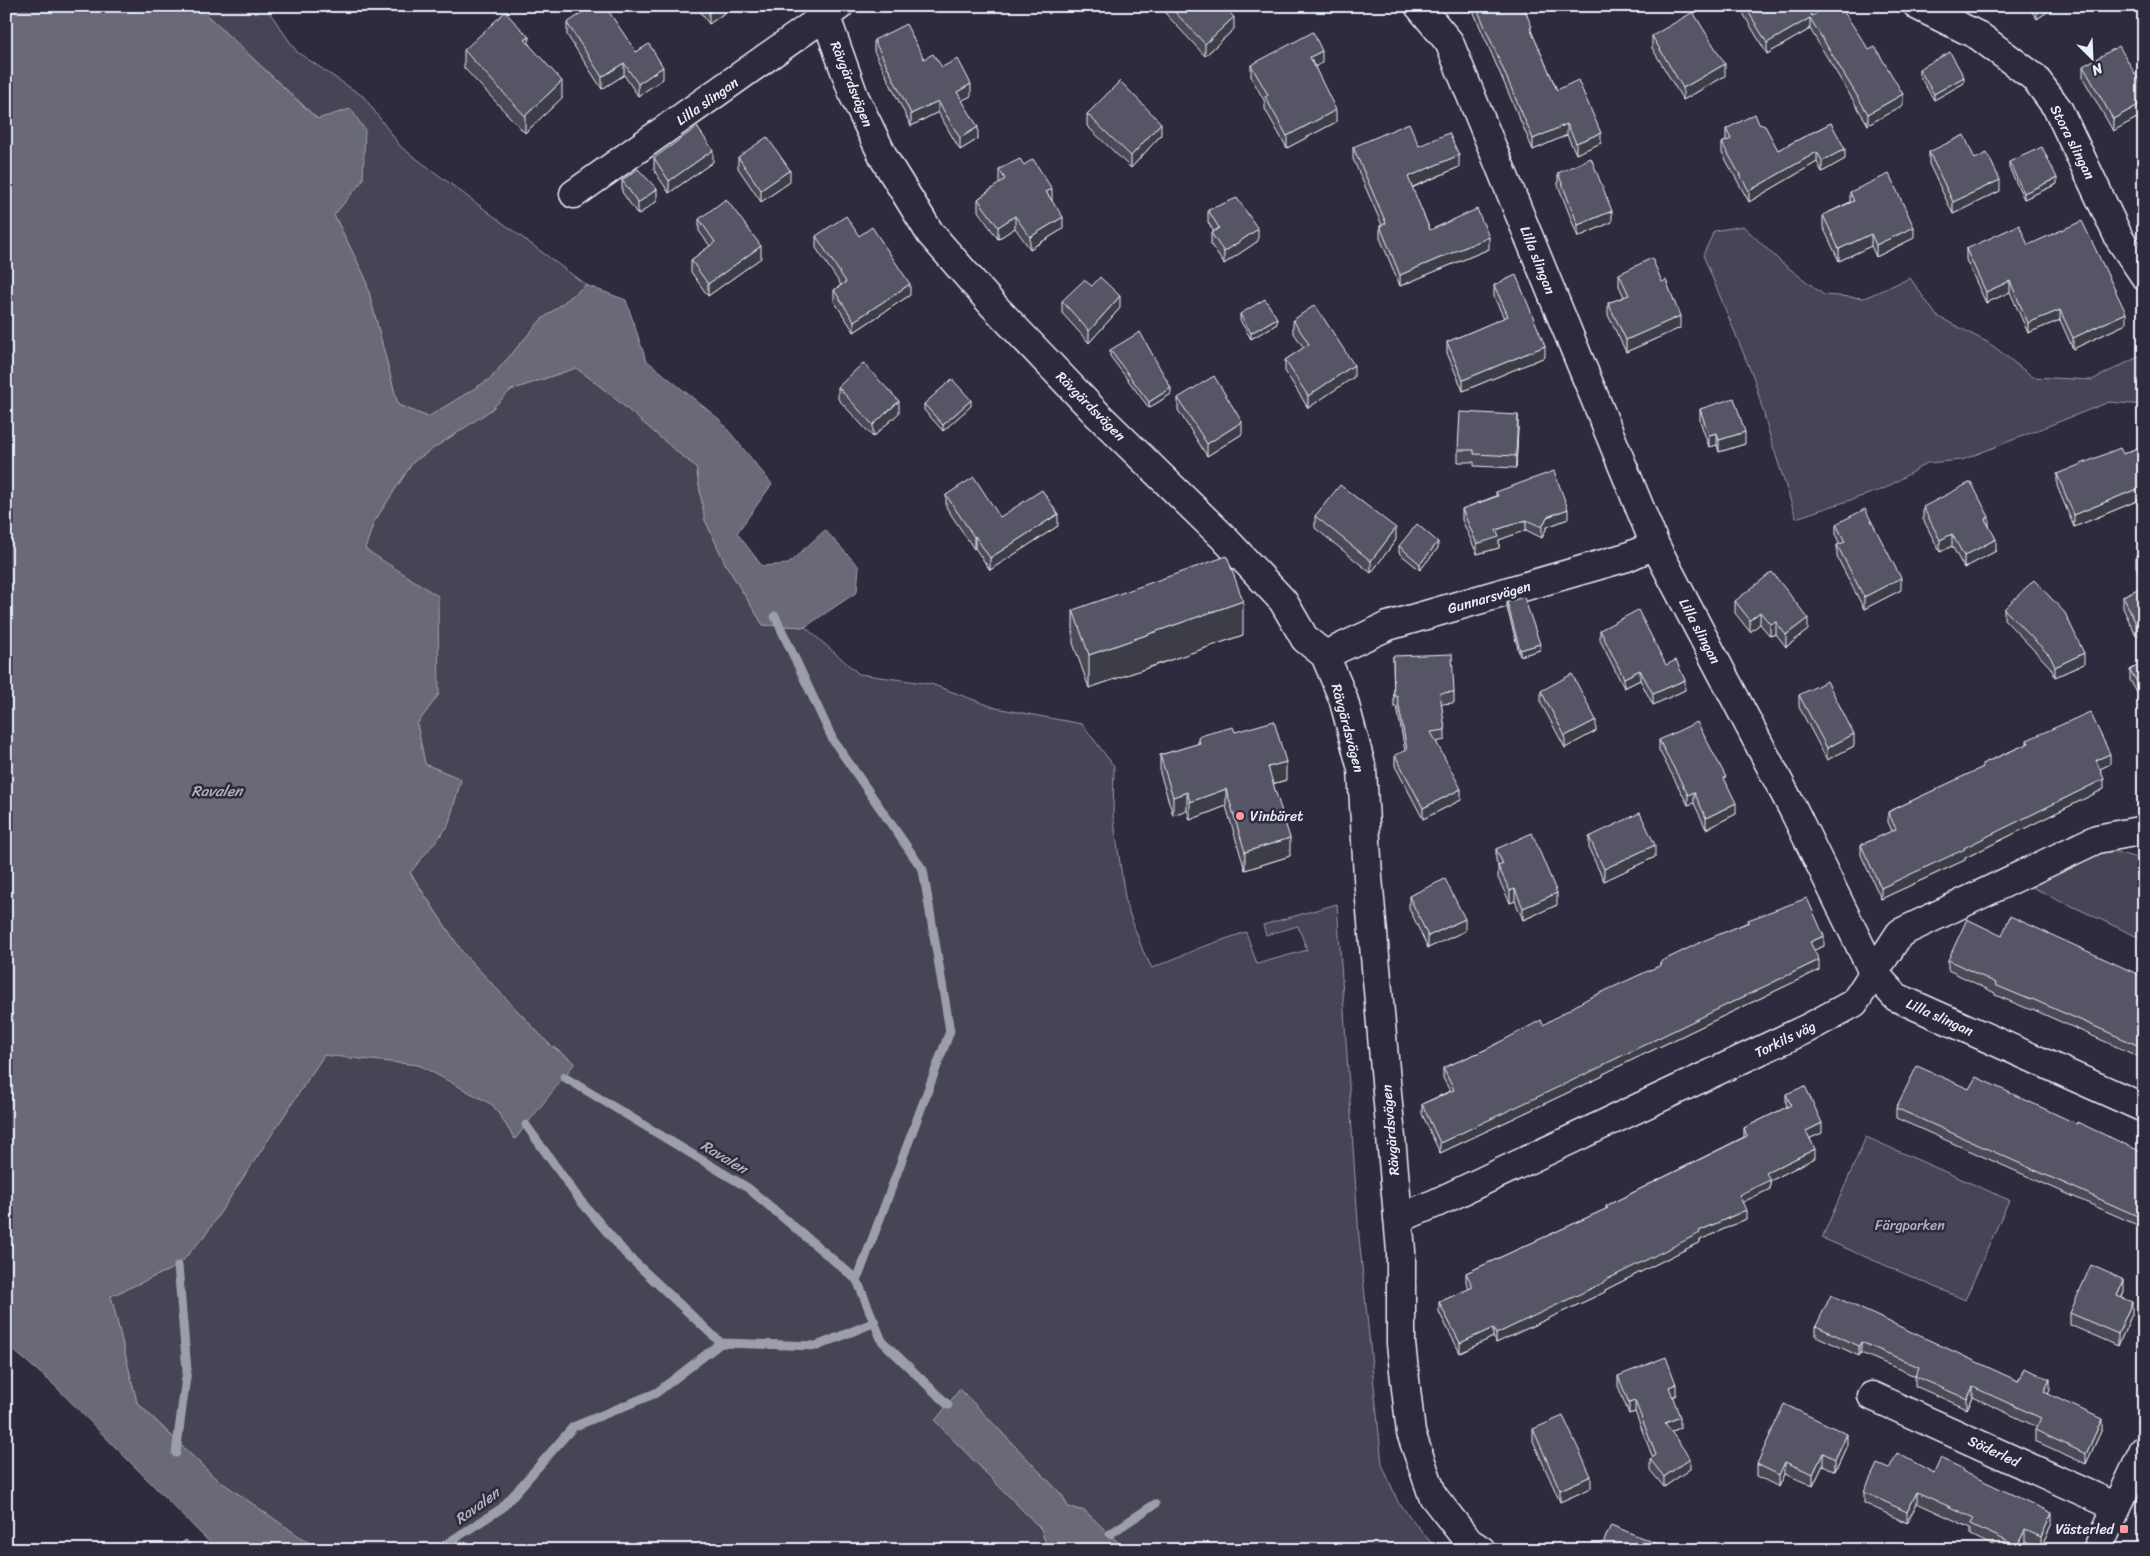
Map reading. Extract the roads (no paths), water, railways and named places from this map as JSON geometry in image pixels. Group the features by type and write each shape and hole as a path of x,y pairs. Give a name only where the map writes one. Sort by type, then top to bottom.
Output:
{"street":[{"name":"Lilla slingan","path":"1419,6 1449,42 1655,545 1794,811 1873,972 1896,997 2144,1108"},
{"name":"Stora slingan","path":"1918,6 1979,36 2035,78 2058,110 2119,238 2144,275"},
{"name":"Lilla slingan","path":"574,194 829,10"},
{"name":"Rävgärdsvägen","path":"829,10 854,96 885,160 930,233 992,304 1085,401 1222,536 1284,601 1305,639 1325,655 1343,698 1362,770 1368,887 1401,1251 1401,1344 1411,1433 1433,1496 1469,1542 1481,1550"},
{"name":"Gunnarsvägen","path":"1325,655 1388,626 1627,557 1655,545"},
{"name":"Torkils väg","path":"1398,1219 1436,1203 1808,1028 1854,1003 1900,933 2097,840 2144,830"},
{"name":"Söderled","path":"1872,1396 2116,1507"},
{"path":"2097,1550 2116,1507 2136,1486 2144,1450"}],"water":[{"name":"Ravalen","path":"6,6 197,6 317,119 351,109 365,130 363,180 334,215 365,277 398,405 428,417 490,379 540,321 586,285 626,300 646,360 719,419 772,484 737,533 762,566 788,564 825,530 859,567 857,592 805,627 763,625 726,565 705,520 696,467 576,368 511,390 491,410 413,462 374,522 365,549 438,596 439,694 417,724 425,764 461,779 448,826 410,873 463,953 549,1044 575,1063 515,1139 493,1105 419,1065 324,1055 206,1234 178,1266 111,1296 137,1403 214,1477 319,1550 217,1550 52,1383 6,1344 6,1332 13,1321 6,1302"},
{"path":"960,1389 1062,1495 1068,1507 1085,1511 1126,1550 1048,1550 1041,1529 935,1421"}],"waterway":[{"path":"775,616 833,740 923,870 950,1031 857,1280 882,1341 948,1405"},
{"name":"Ravalen","path":"564,1077 748,1188 857,1280"},
{"name":"Ravalen","path":"526,1125 579,1199 626,1254 721,1343"},
{"name":"Ravalen","path":"176,1453 187,1370 178,1266"},
{"name":"Ravalen","path":"437,1550 502,1508 573,1427 656,1393 721,1343 817,1346 875,1322"},
{"path":"1110,1534 1155,1504"}],"place":[{"name":"Vinbäret","path":"1240,816"},
{"name":"Västerled","path":"2124,1529"}],"park label":[{"name":"Färgparken","path":"1910,1225"}]}
